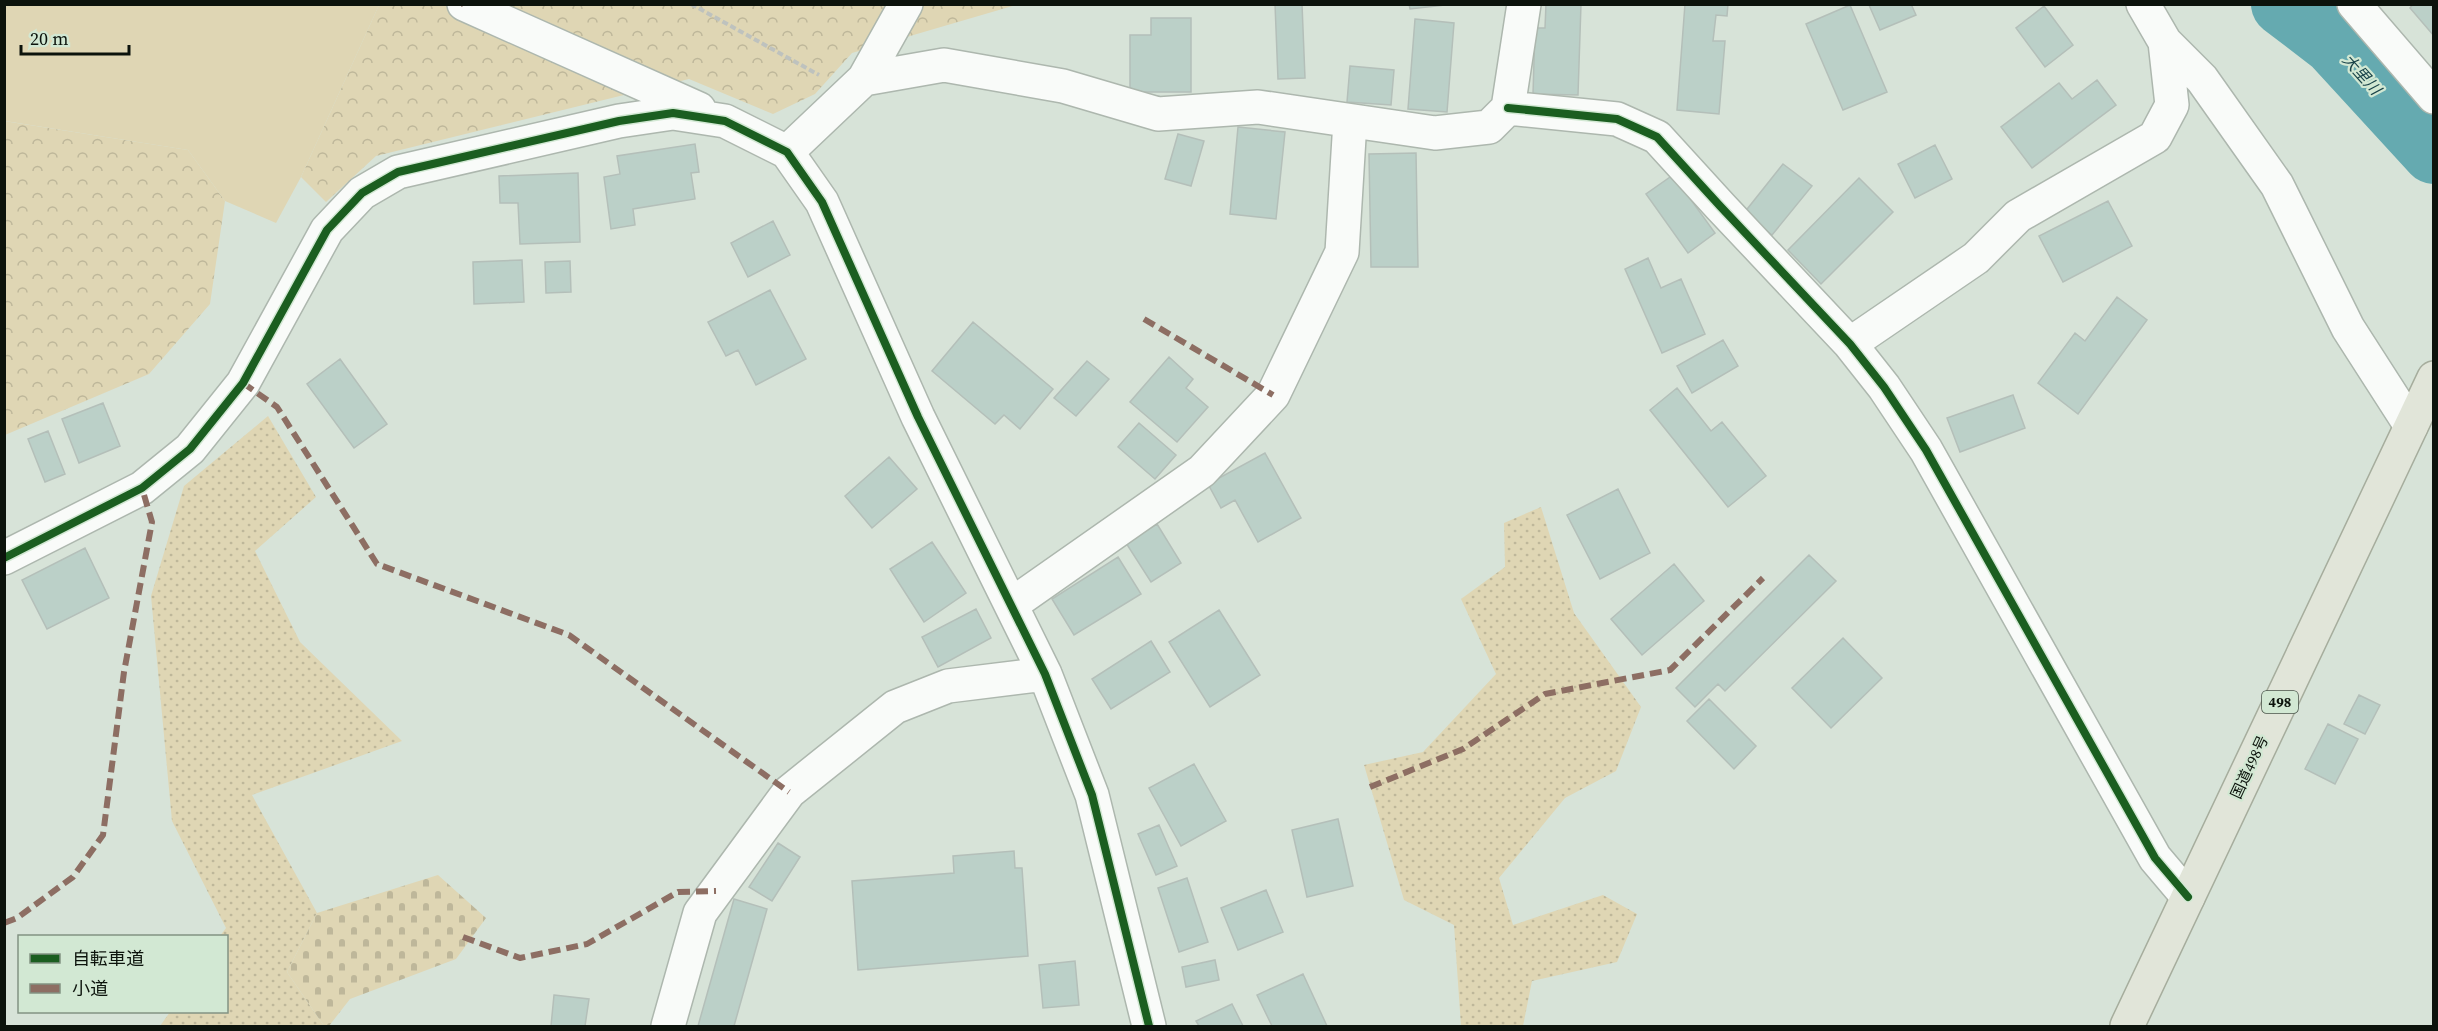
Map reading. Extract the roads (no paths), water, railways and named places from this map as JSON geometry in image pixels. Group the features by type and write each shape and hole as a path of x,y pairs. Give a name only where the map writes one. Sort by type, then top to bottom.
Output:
{"highway":[{"name":"国道498号","path":"2127,1026 2433,378"}],"street":[{"path":"464,4 725,121 787,152 822,202 918,417 1045,674 1092,795 1149,1026"},
{"path":"787,152 864,79 906,4"},
{"path":"864,79 944,65 1063,86 1158,114 1258,107 1435,134 1489,127 1508,108 1524,4"},
{"path":"2144,4 2165,42 2202,79 2277,185 2348,328 2411,426"},
{"path":"2354,4 2433,97"},
{"path":"1850,344 1976,258 2018,216 2154,137 2172,105 2165,42"},
{"path":"1508,108 1617,119 1657,137 1850,344 1884,387 1926,450 2155,858 2188,897"},
{"path":"4,558 142,488 190,449 243,383 327,230 362,193 398,171 619,121 673,113 725,121"},
{"path":"1011,605 1202,471 1273,395 1342,252 1350,121"},
{"path":"668,1026 700,913 789,792 896,707 948,686 1045,674"}],"waterway":[{"name":"大里川","path":"2283,4 2334,43 2434,152"}]}
